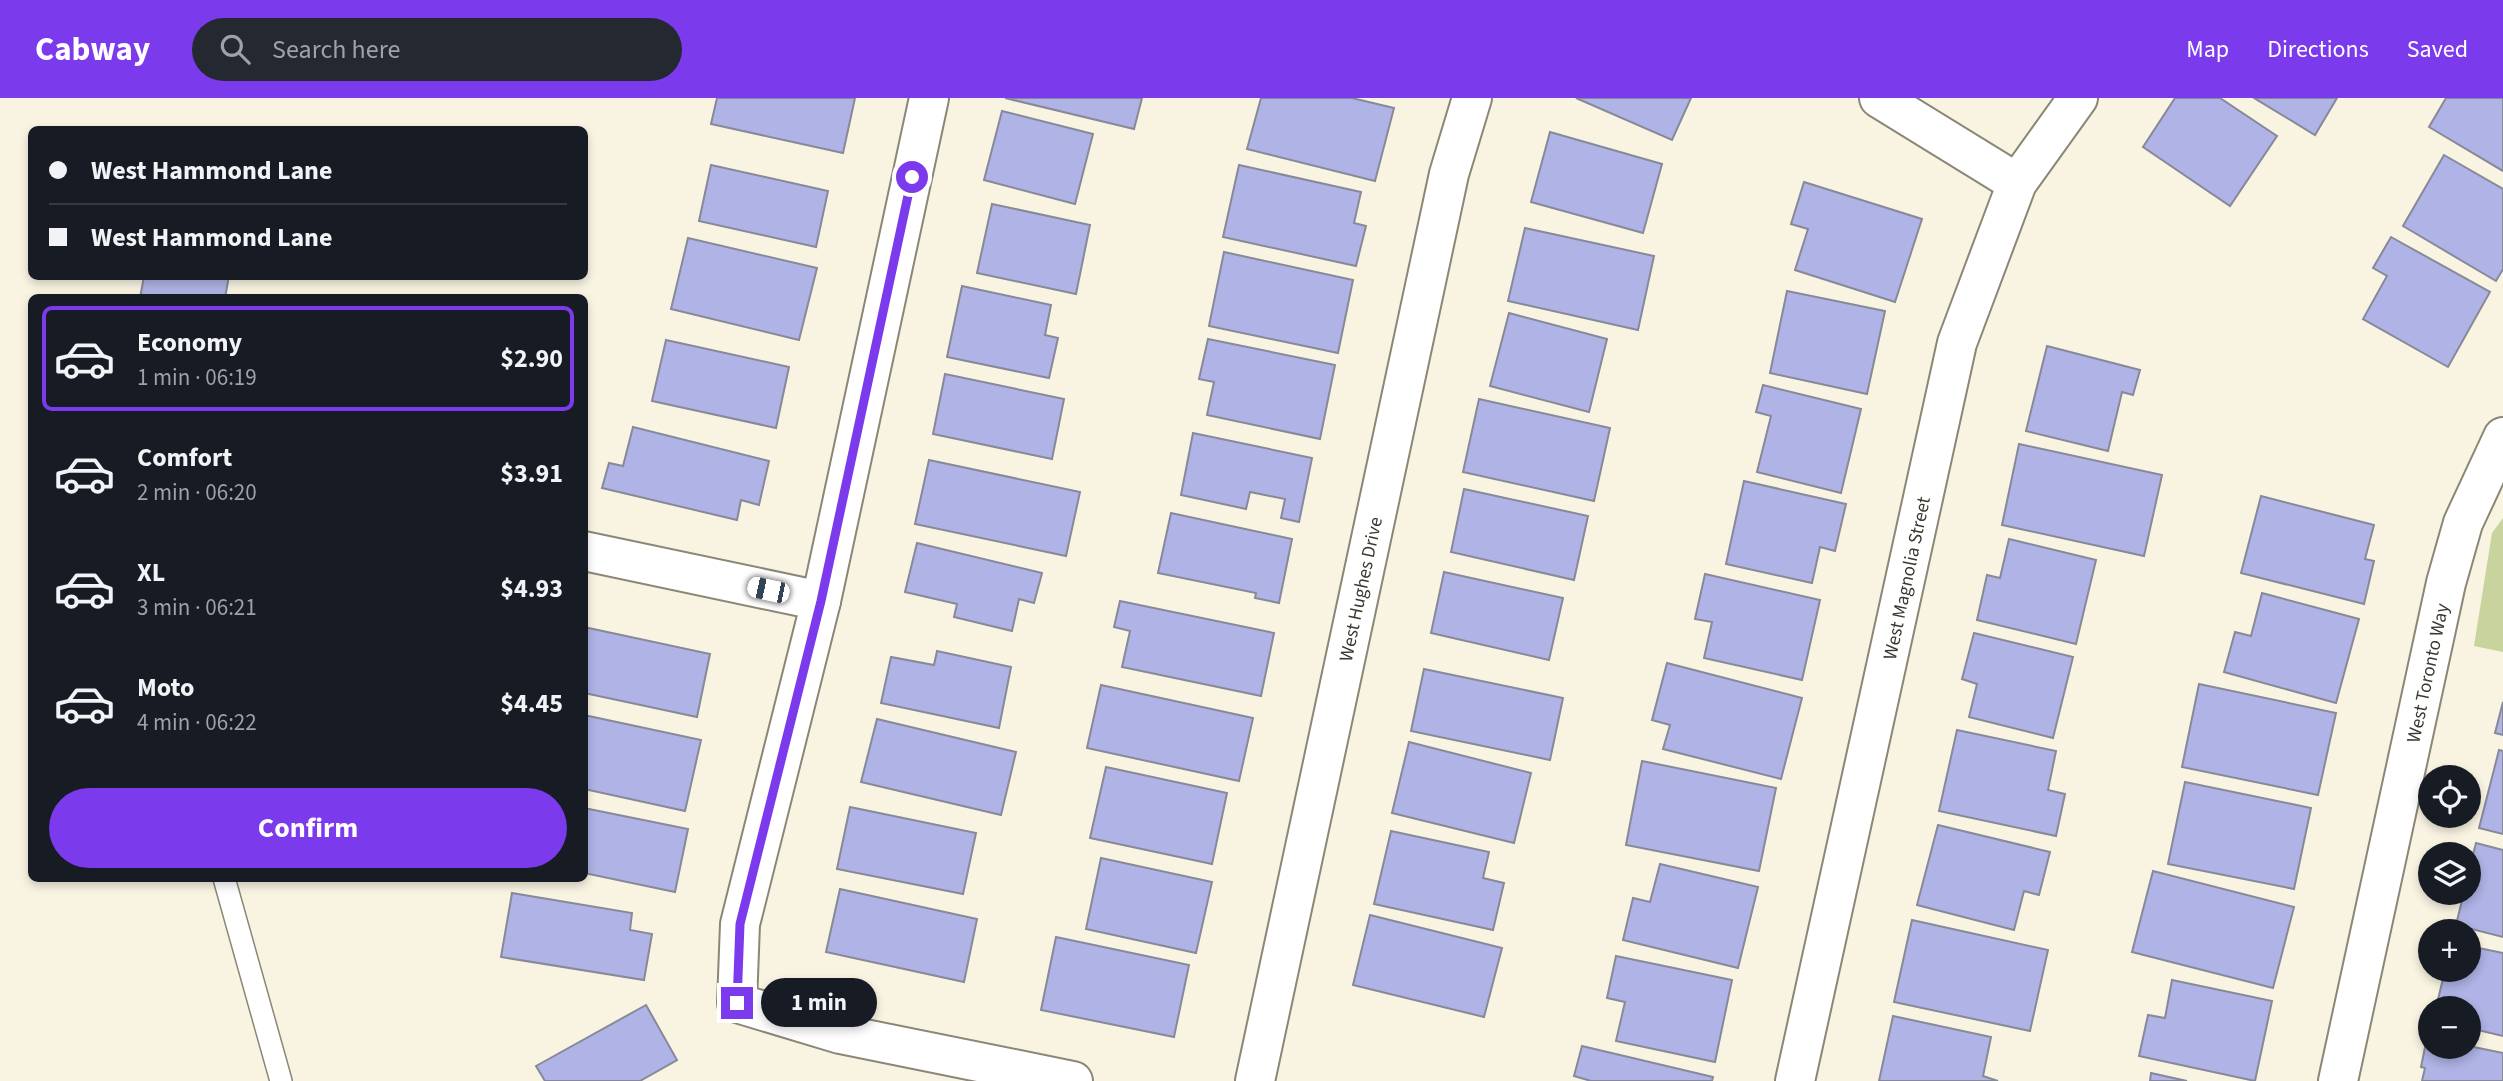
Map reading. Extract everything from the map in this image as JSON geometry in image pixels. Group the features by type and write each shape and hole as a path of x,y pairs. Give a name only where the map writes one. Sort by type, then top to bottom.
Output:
{"street":[{"path":"929,98 821,601 740,924 737,1003 840,1034 1019,1076 1073,1081"},
{"name":"West Hughes Drive","path":"1255,1081 1449,174 1472,98"},
{"path":"1880,98 2017,183"},
{"name":"West Magnolia Street","path":"1795,1081 1957,343 2017,183 2078,98"},
{"name":"West Toronto Way","path":"2338,1081 2446,583 2463,523 2503,437"},
{"path":"588,552 821,601"}],"lane":[{"path":"225,882 281,1081"}],"green space":[{"path":"2503,518 2503,652 2474,646 2492,533"}],"building":[{"path":"717,98 855,98 843,153 711,124"},
{"path":"1005,98 1142,98 1134,129"},
{"path":"1261,98 1352,98 1394,108 1375,181 1247,149"},
{"path":"1576,98 1691,98 1672,140"},
{"path":"2175,98 2220,98 2277,136 2230,206 2143,147"},
{"path":"2254,98 2337,98 2315,135"},
{"path":"2446,98 2503,98 2503,171 2429,127"},
{"path":"1002,111 1093,134 1075,204 984,180"},
{"path":"1550,132 1662,164 1643,233 1531,202"},
{"path":"2444,155 2503,189 2503,269 2496,281 2403,226"},
{"path":"711,165 828,191 816,247 699,221"},
{"path":"1239,165 1361,192 1354,223 1366,226 1356,266 1223,237"},
{"path":"1804,182 1922,219 1895,302 1795,270 1808,229 1791,224"},
{"path":"992,204 1090,225 1076,294 977,273"},
{"path":"1525,228 1654,256 1638,330 1508,301"},
{"path":"2391,237 2490,292 2448,367 2363,319 2387,276 2373,268"},
{"path":"688,238 817,268 799,340 671,309"},
{"path":"1224,252 1353,280 1338,353 1209,326"},
{"path":"143,280 228,280 226,294 141,294"},
{"path":"962,286 1051,305 1045,335 1058,338 1049,378 947,357"},
{"path":"1787,291 1885,311 1867,394 1770,373"},
{"path":"1509,313 1607,339 1589,412 1490,386"},
{"path":"1208,339 1335,365 1320,439 1207,415 1214,382 1199,379"},
{"path":"666,340 789,367 776,428 652,401"},
{"path":"2047,346 2140,370 2133,395 2122,392 2108,451 2026,431"},
{"path":"945,374 1064,399 1052,459 933,434"},
{"path":"1763,385 1861,409 1841,493 1757,472 1771,416 1756,412"},
{"path":"1479,399 1610,428 1594,501 1463,472"},
{"path":"633,427 769,461 759,505 741,500 737,520 602,488 609,463 623,466"},
{"path":"1193,433 1312,458 1299,522 1281,518 1285,499 1250,492 1246,509 1181,495"},
{"path":"2019,444 2162,475 2144,556 2002,525"},
{"path":"929,460 1080,492 1066,556 915,524"},
{"path":"1744,481 1846,504 1835,551 1820,547 1812,583 1726,564"},
{"path":"1464,489 1588,516 1574,580 1451,552"},
{"path":"2261,496 2374,525 2365,559 2374,561 2364,604 2241,573"},
{"path":"1171,513 1292,539 1279,603 1255,598 1256,593 1158,573"},
{"path":"2009,539 2096,560 2076,644 1977,620 1987,575 2000,578"},
{"path":"917,543 1042,573 1034,603 1019,599 1012,631 954,617 957,604 905,592"},
{"path":"1444,572 1563,598 1549,660 1431,633"},
{"path":"1705,574 1820,600 1802,680 1704,658 1712,622 1695,619"},
{"path":"2262,593 2359,619 2336,703 2224,672 2235,632 2251,636"},
{"path":"1120,601 1274,633 1261,696 1122,667 1130,631 1114,627"},
{"path":"588,628 710,654 697,717 588,694"},
{"path":"1974,633 2073,657 2053,738 1969,717 1977,684 1962,679"},
{"path":"937,651 1011,667 999,728 881,703 891,657 934,665"},
{"path":"1667,663 1802,698 1781,779 1663,749 1670,725 1652,720"},
{"path":"1424,669 1563,698 1550,760 1411,731"},
{"path":"2199,684 2336,713 2318,795 2182,767"},
{"path":"1101,685 1253,718 1239,781 1087,748"},
{"path":"2503,702 2503,735 2495,733"},
{"path":"588,716 701,740 685,811 588,790"},
{"path":"877,719 1016,752 1001,815 861,782"},
{"path":"1957,730 2056,751 2048,790 2065,794 2056,836 1939,811"},
{"path":"1409,742 1531,773 1514,843 1392,813"},
{"path":"2499,750 2503,751 2503,834 2479,828"},
{"path":"1642,761 1776,788 1759,871 1626,845"},
{"path":"1106,767 1227,793 1212,864 1090,838"},
{"path":"2185,782 2311,808 2294,889 2168,864"},
{"path":"850,807 976,833 963,894 837,869"},
{"path":"588,809 688,829 675,892 588,874"},
{"path":"1938,825 2050,852 2039,895 2024,891 2014,930 1917,905"},
{"path":"1391,831 1489,852 1483,878 1504,883 1493,930 1374,904"},
{"path":"2481,844 2503,850 2503,937 2481,931 2481,919 2457,919 2461,905 2481,905"},
{"path":"1101,858 1212,882 1196,953 1086,929"},
{"path":"1660,864 1758,887 1738,968 1623,940 1633,898 1650,902"},
{"path":"2153,871 2294,907 2273,988 2132,952"},
{"path":"840,889 977,919 964,982 826,952"},
{"path":"512,893 632,913 630,930 652,934 644,980 501,957"},
{"path":"1370,915 1502,948 1484,1017 1353,985"},
{"path":"1912,920 2048,950 2030,1031 1894,1002"},
{"path":"1056,937 1189,965 1174,1037 1041,1010"},
{"path":"2481,948 2503,953 2503,1036 2481,1031 2481,996 2439,996 2442,982 2481,982"},
{"path":"1616,956 1732,980 1715,1062 1616,1041 1625,1002 1607,998"},
{"path":"2172,980 2272,1001 2255,1081 2139,1056 2148,1015 2165,1018"},
{"path":"646,1005 677,1060 640,1081 545,1081 536,1066"},
{"path":"1893,1016 1991,1037 1983,1076 1998,1081 1879,1081"},
{"path":"1582,1046 1713,1077 1712,1081 1591,1081 1574,1076"},
{"path":"2481,1048 2503,1053 2503,1081 2422,1081 2425,1068 2421,1067 2423,1059 2481,1059"},
{"path":"2151,1073 2187,1081 2150,1081"}],"route":[{"path":"737,1003 740,924 821,601 912,177"}]}
